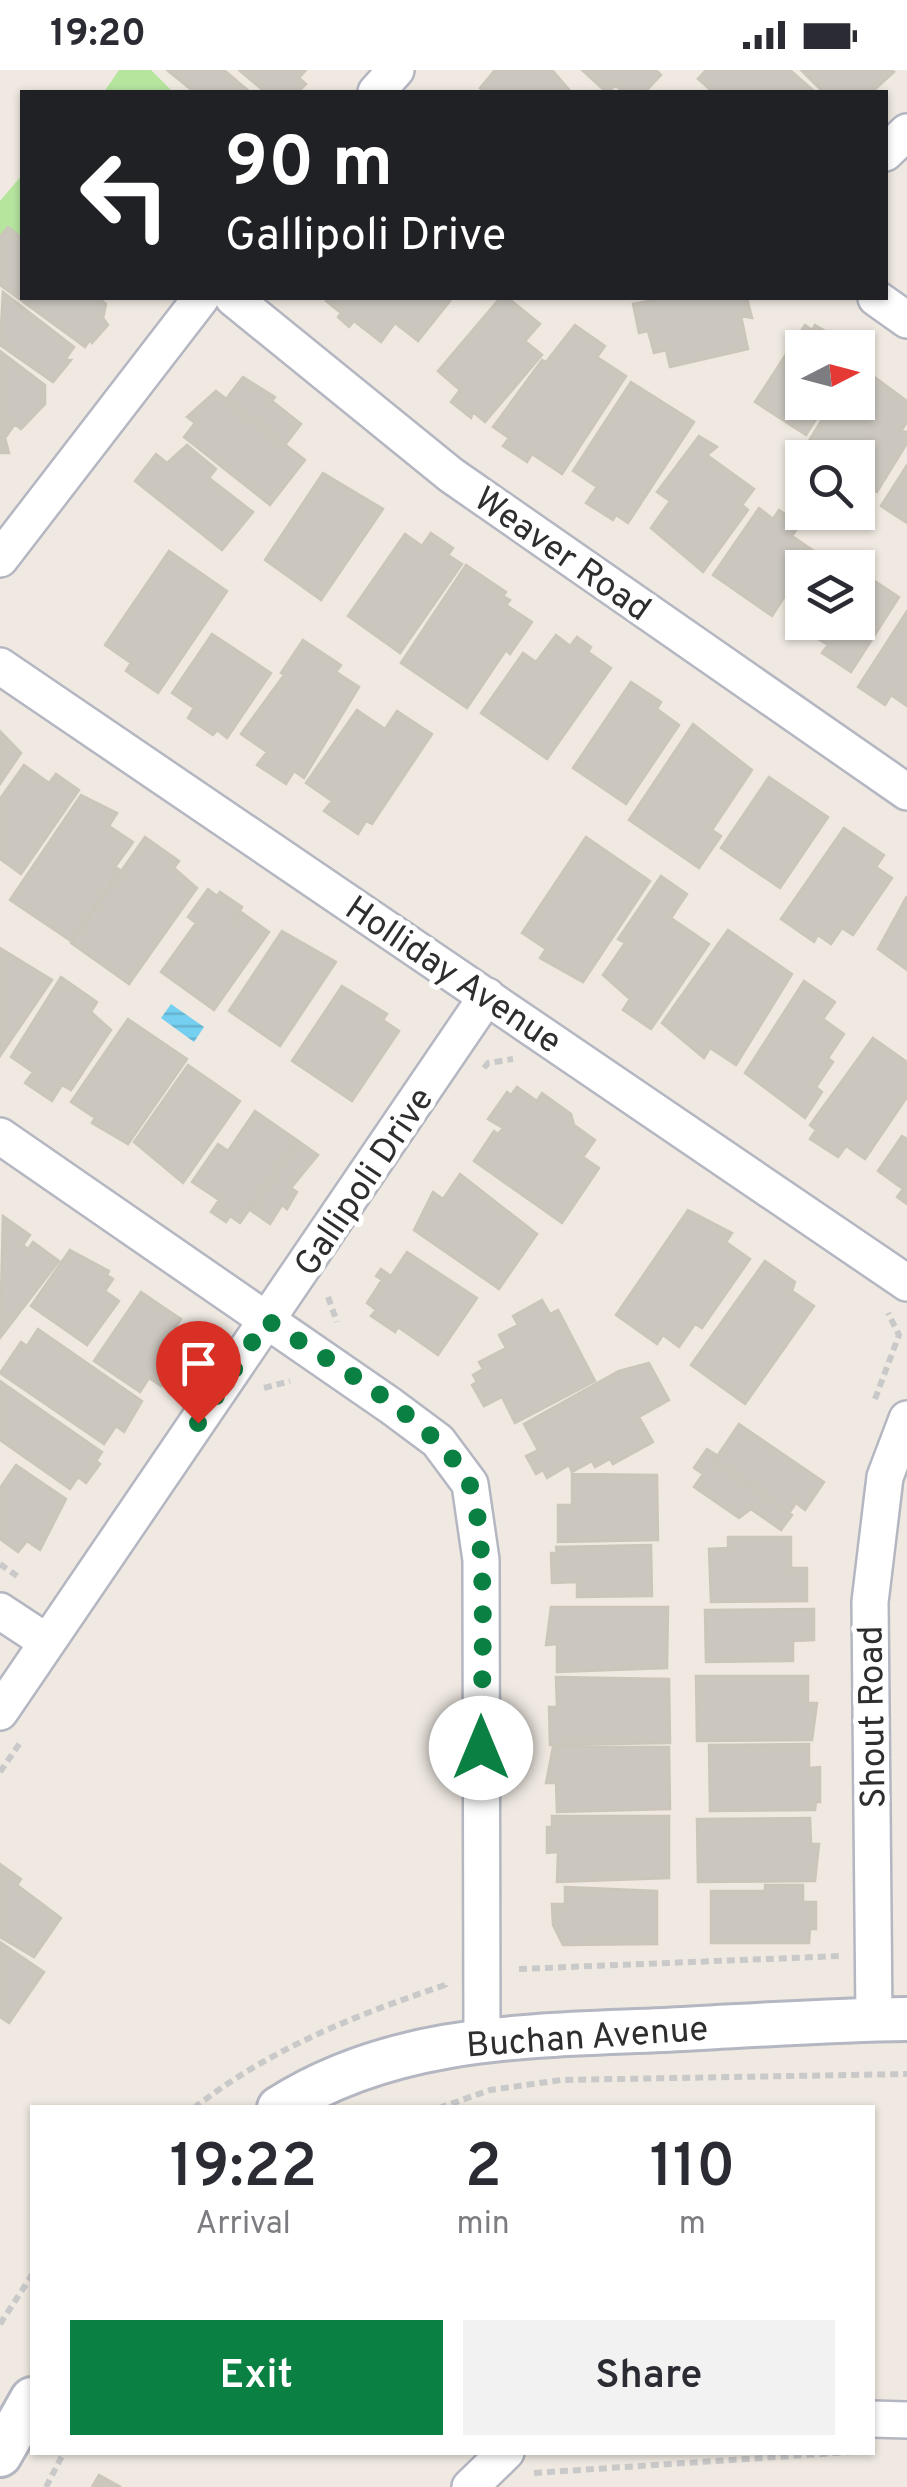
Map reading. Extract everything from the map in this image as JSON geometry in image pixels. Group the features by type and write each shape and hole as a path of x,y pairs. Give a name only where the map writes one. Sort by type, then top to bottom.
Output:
{"street":[{"path":"378,90 396,70"},
{"path":"888,149 907,132"},
{"path":"0,559 199,300"},
{"name":"Weaver Road","path":"234,300 451,475 907,792"},
{"path":"879,300 907,320"},
{"name":"Holliday Avenue","path":"0,666 907,1283"},
{"name":"Gallipoli Drive","path":"14,1722 47,1642 487,996"},
{"path":"0,1136 438,1441 470,1484 481,1560 482,2038"},
{"name":"Shout Road","path":"891,2019 870,1602 885,1478 907,1419"},
{"path":"0,1611 47,1642"},
{"name":"Buchan Avenue","path":"284,2105 303,2092 390,2058 482,2038 891,2019"},
{"path":"875,2418 907,2420"},
{"path":"470,2487 516,2466"}],"path":[{"path":"477,1078 488,1063 514,1059 530,1070"},
{"path":"337,1284 326,1300 334,1320 348,1330"},
{"path":"872,1302 887,1312 899,1335 872,1407"},
{"path":"255,1402 266,1386 294,1380"},
{"path":"0,1772 14,1722"},
{"path":"198,2105 221,2086 343,2020 445,1986 520,1969 840,1957 840,1938"},
{"path":"518,1951 520,1969"},
{"path":"445,1967 445,1986"},
{"path":"447,2105 490,2090 561,2080 907,2074"},
{"path":"0,2324 30,2278"},
{"path":"46,2487 62,2455"},
{"path":"516,2466 536,2471 802,2455"}],"green space":[{"path":"119,70 151,70 171,90 105,90"},
{"path":"20,177 20,236 9,227 0,237 0,201"}],"water":[{"path":"171,1004 204,1027 194,1042 161,1018"}],"building":[{"path":"167,70 224,70 248,90 192,90"},
{"path":"239,70 306,70 299,78 306,84 300,90 263,90"},
{"path":"495,70 552,70 569,90 482,90 480,88"},
{"path":"582,70 656,70 661,75 647,90 621,90 616,86 604,90"},
{"path":"706,70 790,70 813,90 711,90 698,79"},
{"path":"801,70 894,72 874,90 821,90"},
{"path":"8,227 20,236 20,300 0,285 0,237"},
{"path":"3,292 74,347 65,360 71,360 53,382 0,345"},
{"path":"21,300 101,300 106,304 103,318 108,325 85,347"},
{"path":"498,300 510,300 540,324 525,341 542,355 485,422 473,412 471,418 451,402 460,390 438,371"},
{"path":"653,300 748,300 752,318 741,316 748,349 670,367 666,350 654,353 648,331 639,333 633,304"},
{"path":"326,301 450,301 418,341 395,323 381,342 354,321 349,327 338,317 341,313"},
{"path":"575,325 605,346 597,357 626,376 562,474 532,454 527,462 503,446 509,438 493,427 542,360 546,362"},
{"path":"0,351 45,385 45,404 21,429 0,413"},
{"path":"785,356 785,420 816,420 806,435 755,402"},
{"path":"243,377 275,397 272,401 301,424 285,445 226,399"},
{"path":"875,377 907,401 907,422 901,431 907,432 907,443 877,492 875,440 809,440 822,420 875,420"},
{"path":"631,382 694,422 628,523 616,515 613,520 586,503 597,487 573,471"},
{"path":"216,391 305,460 270,505 184,437 195,423 187,417"},
{"path":"0,413 15,424 5,438 9,453 0,453"},
{"path":"699,436 717,447 707,455 754,489 742,505 748,510 703,572 651,528 670,501 657,492"},
{"path":"187,445 216,469 209,478 253,512 222,550 135,481 156,454 167,463"},
{"path":"907,465 907,523 881,506"},
{"path":"323,473 383,509 321,600 265,560"},
{"path":"759,508 773,519 779,510 785,514 785,530 796,530 792,536 813,550 785,550 785,596 772,616 713,575"},
{"path":"431,533 453,548 448,555 462,564 400,653 348,616 405,534 422,546"},
{"path":"169,551 227,591 158,693 126,671 131,663 105,645"},
{"path":"466,565 506,592 503,596 510,600 506,605 532,622 510,654 506,650 467,708 401,663"},
{"path":"875,581 899,597 875,634"},
{"path":"907,611 907,706 891,695 885,705 858,687"},
{"path":"212,634 271,673 227,738 217,730 213,735 188,718 194,708 172,693"},
{"path":"556,635 570,646 577,637 591,647 588,652 611,668 547,759 481,713 523,653 536,662"},
{"path":"303,640 341,665 336,672 359,687 304,778 294,771 286,784 257,765 267,752 241,734 284,675 281,673"},
{"path":"820,640 871,640 851,672 822,653 828,645"},
{"path":"631,682 661,702 657,709 679,725 626,804 573,768"},
{"path":"357,710 385,729 397,711 432,734 372,824 366,821 358,834 324,811 332,801 306,783"},
{"path":"693,724 752,770 712,830 721,836 699,868 629,820"},
{"path":"0,731 21,753 0,784"},
{"path":"24,765 49,783 56,774 79,790 21,874 0,859 0,799"},
{"path":"769,777 828,817 780,888 721,848"},
{"path":"81,795 117,813 109,826 133,842 115,867 120,870 71,941 10,900"},
{"path":"844,828 884,855 876,867 892,878 853,935 842,928 831,944 818,935 814,942 781,919"},
{"path":"145,837 179,861 174,868 197,888 129,984 71,943"},
{"path":"586,837 650,881 583,982 540,958 546,949 522,933"},
{"path":"661,876 687,894 671,918 709,944 651,1029 623,1010 630,999 603,975 625,943 618,939"},
{"path":"208,889 242,907 234,922 241,912 269,932 214,1010 161,972 196,923 188,917"},
{"path":"907,896 907,970 878,949"},
{"path":"728,930 792,974 736,1065 710,1048 704,1058 662,1023"},
{"path":"282,931 336,962 280,1046 229,1011"},
{"path":"0,948 52,980 0,1056"},
{"path":"61,977 97,1002 91,1012 111,1030 71,1090 62,1085 52,1101 25,1083 33,1072 11,1057"},
{"path":"804,981 835,1002 823,1019 844,1034 828,1058 833,1062 816,1087 822,1092 805,1118 745,1073"},
{"path":"342,986 387,1014 383,1020 399,1031 352,1101 292,1061"},
{"path":"128,1019 187,1059 128,1144 92,1123 95,1118 71,1102"},
{"path":"873,1038 907,1062 907,1097 865,1159 846,1146 838,1157 810,1139 816,1130 810,1125"},
{"path":"188,1065 240,1101 183,1183 134,1142"},
{"path":"517,1087 537,1101 542,1093 571,1114 574,1125 595,1140 583,1157 599,1168 562,1223 474,1161 494,1131 498,1134 503,1128 488,1119 507,1092 511,1095"},
{"path":"255,1111 297,1140 240,1223 230,1216 226,1222 211,1212 219,1200 192,1182 218,1144 228,1151"},
{"path":"902,1136 907,1139 907,1204 897,1197 903,1189 878,1171"},
{"path":"297,1140 318,1155 291,1188 297,1192 287,1209 282,1205 270,1224 250,1210"},
{"path":"460,1174 537,1234 499,1289 414,1230 433,1192 443,1199"},
{"path":"688,1210 732,1233 726,1242 750,1259 702,1328 695,1324 679,1347 663,1335 657,1344 616,1315"},
{"path":"3,1216 30,1235 23,1245 28,1249 33,1242 59,1261 0,1338"},
{"path":"70,1250 109,1271 107,1275 113,1279 105,1291 119,1301 87,1345 31,1306"},
{"path":"407,1252 477,1298 438,1355 398,1327 395,1332 371,1316 376,1310 367,1303 382,1280 376,1276 381,1269 391,1276"},
{"path":"765,1261 795,1282 792,1291 814,1306 745,1404 691,1365"},
{"path":"141,1292 181,1319 175,1328 186,1335 174,1352 187,1360 172,1384 165,1379 161,1386 149,1378 140,1392 94,1361"},
{"path":"542,1300 550,1314 558,1310 595,1381 515,1423 502,1397 484,1406 472,1385 477,1382 473,1375 483,1369 479,1362 506,1348 499,1335 518,1325 513,1316"},
{"path":"38,1329 142,1401 124,1432 116,1426 104,1444 0,1373 21,1342 27,1346"},
{"path":"649,1363 669,1400 639,1417 653,1442 613,1464 610,1459 595,1467 592,1461 572,1472 569,1465 547,1478 543,1470 536,1474 526,1456 538,1450 524,1424 619,1371"},
{"path":"0,1381 102,1452 96,1461 100,1464 86,1483 78,1477 70,1489 0,1440"},
{"path":"739,1424 824,1482 805,1510 796,1503 789,1513 714,1461"},
{"path":"707,1449 718,1456 714,1461 792,1515 781,1530 751,1509 739,1518 694,1487 703,1474 694,1468"},
{"path":"16,1465 66,1499 40,1550 27,1541 18,1552 0,1539 0,1488"},
{"path":"572,1474 657,1475 658,1540 558,1542 558,1505 572,1505"},
{"path":"728,1537 791,1537 791,1568 807,1568 807,1601 711,1602 709,1549 728,1548"},
{"path":"651,1545 652,1596 577,1597 577,1582 552,1583 551,1553 557,1553 556,1547"},
{"path":"551,1607 668,1607 667,1668 557,1672 557,1644 546,1645"},
{"path":"814,1609 814,1640 793,1641 793,1661 706,1662 705,1610"},
{"path":"696,1676 808,1676 808,1703 817,1703 812,1740 697,1741"},
{"path":"556,1677 669,1679 670,1743 550,1745 549,1707 557,1707"},
{"path":"809,1744 809,1768 820,1767 820,1802 816,1802 815,1810 710,1811 709,1745"},
{"path":"553,1747 669,1747 670,1809 557,1812 556,1783 546,1783"},
{"path":"552,1816 669,1816 669,1878 557,1882 558,1852 547,1853 547,1827 552,1827"},
{"path":"810,1818 811,1844 819,1844 815,1881 698,1882 697,1819"},
{"path":"0,1864 21,1879 17,1885 61,1918 34,1957 0,1937"},
{"path":"765,1885 803,1885 803,1902 816,1902 816,1929 810,1929 809,1943 711,1943 711,1891 765,1891"},
{"path":"565,1887 657,1891 657,1944 563,1945 553,1925 552,1904 565,1904"},
{"path":"0,1942 44,1972 9,2023 0,2017"},
{"path":"99,2475 121,2487 92,2487"}],"route":[{"path":"198,1423 267,1320 438,1441 470,1484 481,1560 481,1748"}]}
